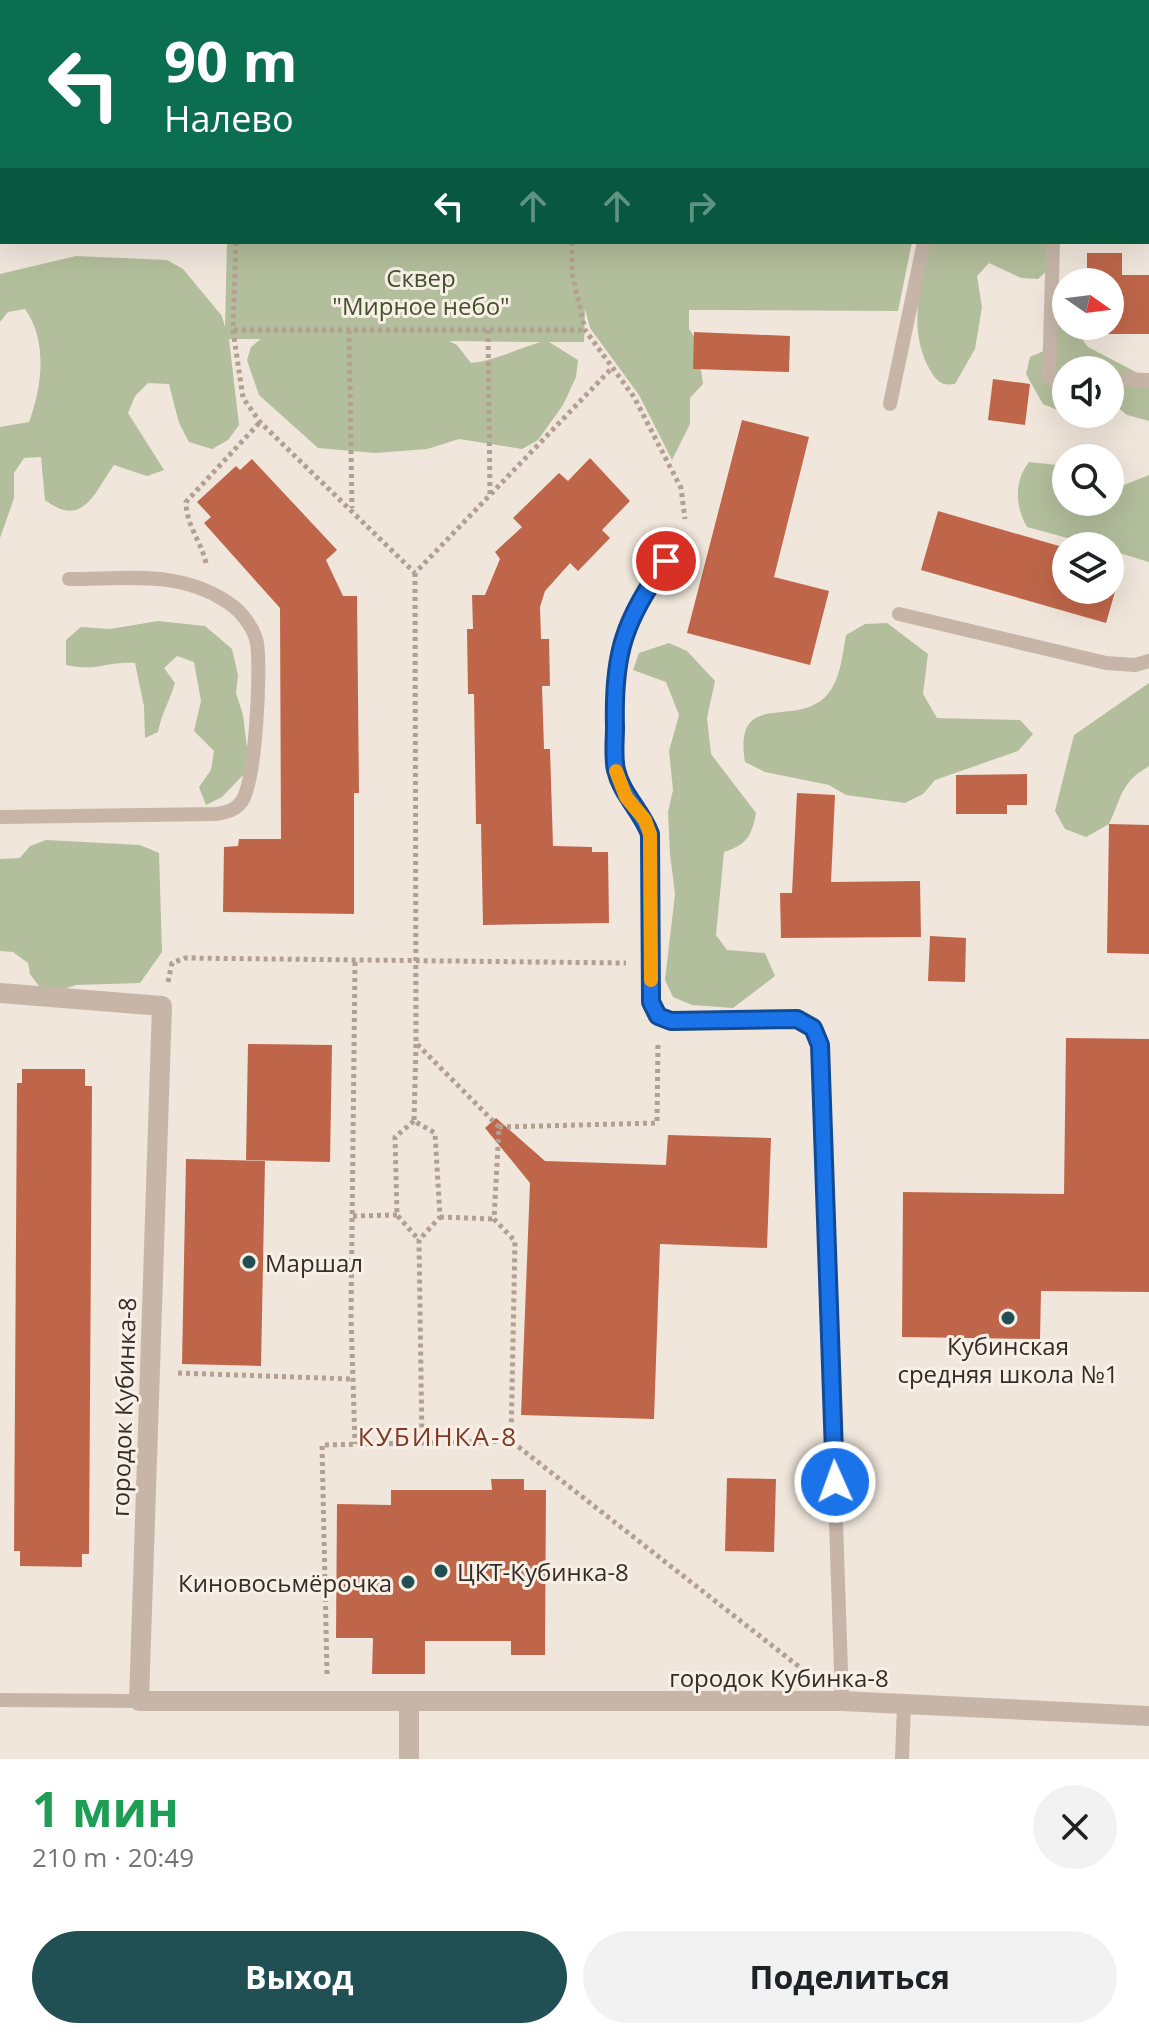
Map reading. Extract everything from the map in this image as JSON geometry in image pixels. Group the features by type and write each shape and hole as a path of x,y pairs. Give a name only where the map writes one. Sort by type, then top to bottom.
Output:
{"street":[{"path":"0,993 162,1006"},
{"name":"городок Кубинка-8","path":"162,1006 139,1701 409,1704 842,1701 1149,1716"},
{"path":"409,1704 409,1759"}],"lane":[{"path":"890,404 924,244"},
{"path":"1052,378 1049,378 1053,244"},
{"path":"1124,379 1149,380"},
{"path":"680,540 638,602 619,643 614,705 615,768 626,797 645,820 650,834 651,1002 658,1016 671,1021 797,1019 813,1028 820,1045 842,1701"},
{"path":"0,817 216,814 232,811 242,801 254,756 257,642 236,609 212,593 179,579 69,579"},
{"path":"899,614 1106,663 1135,665 1149,661"},
{"path":"0,1700 139,1701"},
{"path":"902,1759 904,1704"}],"path":[{"path":"236,244 233,330 243,398 260,422 352,508 415,573 414,1121 395,1137 397,1215 419,1240 422,1443"},
{"path":"572,244 572,273 585,330 634,397 681,488 685,516 680,540"},
{"path":"233,330 585,330"},
{"path":"349,330 352,508"},
{"path":"488,330 490,495"},
{"path":"415,573 612,368"},
{"path":"212,593 202,546 186,519 186,502 260,422"},
{"path":"162,1006 172,963 185,958 416,963 651,963"},
{"path":"355,962 352,1379 355,1444"},
{"path":"416,1043 499,1127 657,1123 658,1016"},
{"path":"414,1121 435,1133 440,1217 419,1240"},
{"path":"494,1219 499,1127"},
{"path":"353,1216 397,1215"},
{"path":"440,1217 494,1219 515,1241 511,1441"},
{"path":"150,1372 352,1379"},
{"path":"327,1703 322,1445 511,1441 842,1701"}],"green space":[{"name":"Сквер \"Мирное небо\"","path":"227,244 912,244 898,311 689,310 689,329 697,341 703,384 690,398 690,424 672,460 639,395 590,328 585,309 584,342 549,342 578,360 576,377 563,405 538,440 522,449 459,439 427,449 375,453 318,448 259,395 247,360 251,347 261,339 229,339 239,425 228,440 212,449 189,442 179,423 169,384 148,383 135,396 128,413 164,470 147,476 114,465 86,504 69,511 45,500 41,457 24,458 14,473 14,498 0,538 0,427 29,422 40,379 40,350 25,309 8,312 0,322 0,274 76,256 167,260 183,269 222,316 225,327","holes":["449,341 541,342 471,363 457,345"]},
{"path":"928,244 1057,244 1053,265 1038,279 1021,278 989,263 977,276 982,307 975,349 955,384 943,384 935,378 923,355 917,324"},
{"path":"1052,331 1052,340 1083,340 1088,347 1105,356 1052,356 1052,408 1043,404 1026,374 1030,357 1048,349"},
{"path":"1124,366 1149,379 1149,421 1124,413"},
{"path":"1029,462 1052,464 1052,516 1124,516 1124,485 1149,475 1149,562 1124,554 1124,532 1052,534 1027,527 1020,511 1018,494 1024,469"},
{"path":"158,621 205,626 232,649 238,675 236,693 243,715 248,756 244,774 222,797 206,805 199,787 211,770 214,751 194,731 201,701 194,662 177,656 164,668 175,683 158,732 145,738 144,706 135,663 86,667 66,665 66,640 81,627 110,629"},
{"path":"887,623 928,654 923,694 937,718 1020,720 1033,734 1018,751 935,780 923,794 905,803 846,795 829,785 765,772 745,762 744,739 748,725 757,717 814,705 827,695 835,681 846,635 865,624"},
{"path":"669,643 687,651 715,681 707,718 711,754 756,813 747,838 724,852 716,935 727,950 765,953 775,976 733,1008 692,1005 673,997 665,980 675,894 668,812 673,790 669,751 679,715 666,682 633,670 639,653"},
{"path":"1149,683 1149,766 1127,785 1109,824 1086,837 1065,829 1055,811 1074,735"},
{"path":"46,840 140,845 159,853 162,952 140,983 76,985 58,991 41,989 30,974 28,963 13,952 0,951 0,859 20,858 30,846"}],"building":[{"path":"1087,253 1122,253 1122,268 1087,268"},
{"path":"1124,275 1149,275 1149,334 1124,334"},
{"path":"694,332 790,336 789,372 693,369"},
{"path":"993,379 1030,384 1025,425 988,420"},
{"path":"742,420 809,437 774,577 829,591 810,665 687,633"},
{"path":"590,458 630,501 602,530 610,538 578,571 570,563 545,591 540,607 541,639 549,639 550,686 542,686 544,749 550,749 553,846 592,847 592,852 608,852 609,923 483,925 481,824 476,824 474,694 468,694 467,629 473,629 472,595 485,595 500,559 495,552 522,527 513,518 559,473 568,481"},
{"path":"252,459 337,550 326,560 343,596 357,596 359,793 354,793 354,914 223,912 224,847 238,846 239,839 281,839 280,608 204,523 211,517 197,502 236,466 240,470"},
{"path":"938,511 1052,544 1052,604 1111,604 1106,623 921,570"},
{"path":"1027,774 1027,805 1007,805 1007,814 956,814 956,775"},
{"path":"797,793 835,795 831,882 920,881 921,937 781,938 780,893 792,893"},
{"path":"1109,824 1149,825 1149,954 1107,953"},
{"path":"930,936 966,938 965,982 928,981"},
{"path":"1066,1038 1149,1039 1149,1292 1041,1291 1040,1339 902,1337 903,1192 1064,1194"},
{"path":"248,1044 332,1045 330,1162 246,1160"},
{"path":"22,1069 85,1069 85,1086 92,1086 89,1554 82,1554 82,1567 20,1566 20,1551 14,1551 17,1083 22,1083"},
{"path":"496,1118 545,1161 666,1165 668,1135 771,1138 767,1248 660,1244 654,1419 521,1415 530,1183 485,1128"},
{"path":"186,1159 265,1161 261,1366 182,1364"},
{"path":"727,1478 776,1479 774,1552 725,1551"},
{"name":"ЦКТ-Кубинка-8","path":"491,1479 524,1479 524,1490 546,1490 545,1655 511,1655 511,1641 425,1641 425,1674 372,1674 373,1638 336,1638 337,1504 391,1505 391,1490 492,1490"}],"slow traffic":[{"path":"616,771 626,797 645,820 650,834 651,980"}],"place":[{"name":"Маршал","path":"249,1262"},
{"name":"Кубинская средняя школа №1","path":"1008,1318"},
{"name":"ЦКТ-Кубинка-8","path":"441,1571"},
{"name":"Киновосьмёрочка","path":"408,1582"}],"district":[{"name":"КУБИНКА-8","path":"438,1436"}],"route":[{"path":"666,561 638,602 619,643 614,705 615,768 626,797 645,820 650,834 651,1002 658,1016 671,1021 797,1019 813,1028 820,1045 835,1482"}]}
